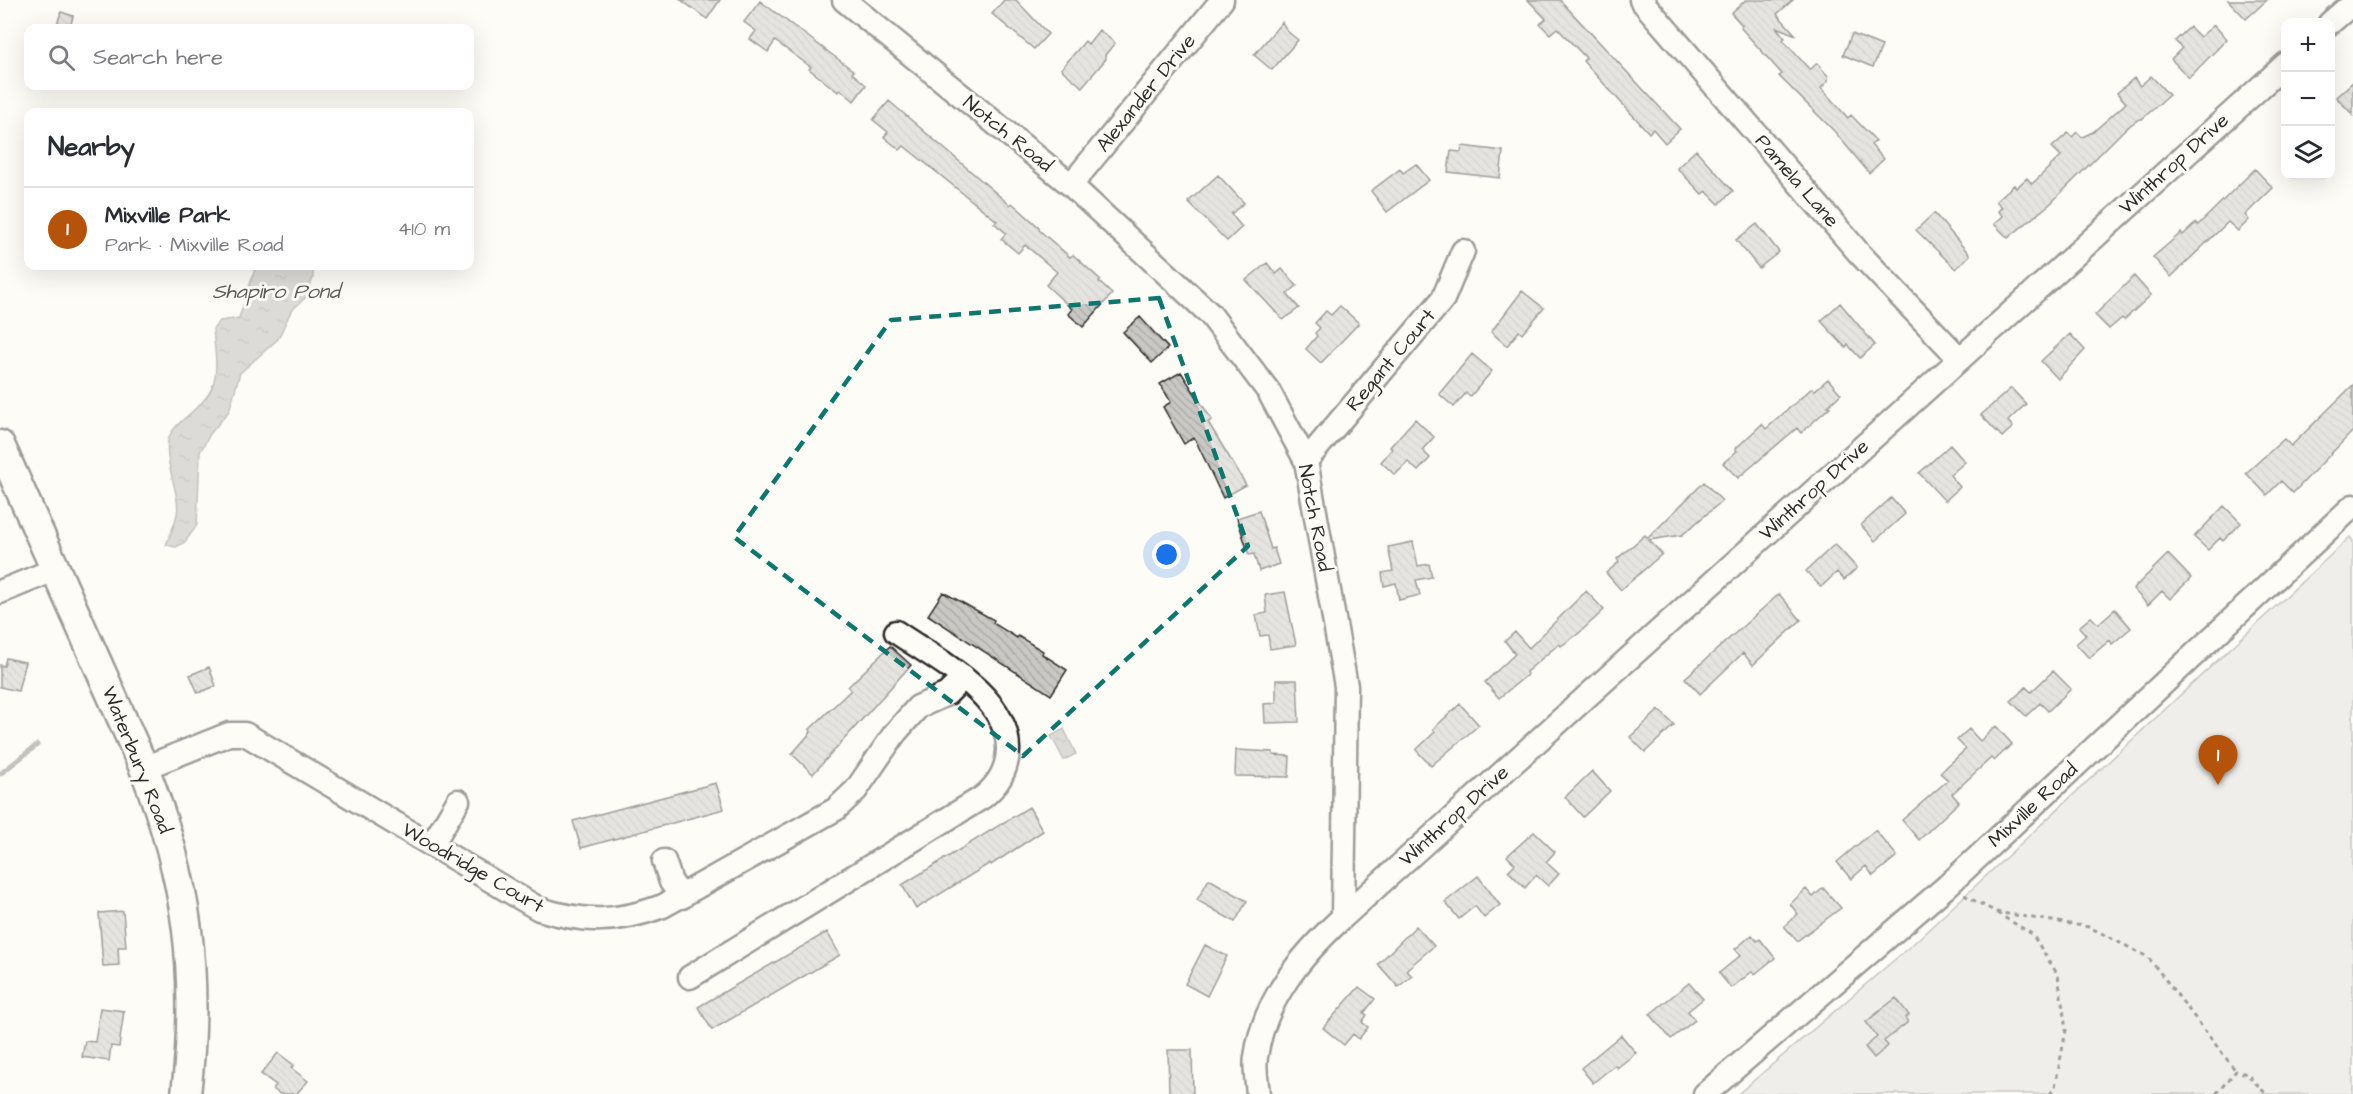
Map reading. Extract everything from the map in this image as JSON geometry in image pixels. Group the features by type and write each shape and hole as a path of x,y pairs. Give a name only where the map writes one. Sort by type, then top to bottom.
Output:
{"main road":[{"name":"Waterbury Road","path":"0,445 144,768 176,859 188,925 192,1022 186,1094"}],"street":[{"name":"Notch Road","path":"844,0 1071,185 1210,314 1269,392 1306,462 1346,686 1343,917"},
{"name":"Alexander Drive","path":"1071,185 1222,0"},
{"name":"Pamela Lane","path":"1641,0 1859,253 1959,357"},
{"path":"2335,19 2353,3"},
{"name":"Winthrop Drive","path":"1343,917 2281,67"},
{"name":"Regant Court","path":"1306,462 1443,299 1463,251"},
{"name":"Mixville Road","path":"1705,1094 1947,886 2353,506"},
{"path":"0,592 54,570"},
{"path":"690,978 992,789 1002,775 1008,744 997,712 986,698 963,678 896,632"},
{"name":"Woodridge Court","path":"144,768 229,734 245,734 539,909 564,917 584,920 621,918 650,911 682,897 836,809 855,790 895,733 918,706 946,694 963,678"},
{"path":"432,845 458,801"},
{"path":"664,861 671,882 682,897"},
{"path":"1258,1094 1255,1058 1269,1008 1294,968 1343,917"}],"path":[{"path":"1947,886 2032,934 2058,975 2066,1030 2055,1088 2049,1094"},
{"path":"1996,912 2089,927 2148,957 2236,1071 2247,1074 2266,1094"},
{"path":"2216,1094 2236,1071"}],"highlighted area":[{"path":"1159,298 1248,546 1023,756 734,537 891,320"}],"shaded area":[{"path":"2350,537 2353,541 2353,1094 1738,1094 1914,943"}],"water":[{"name":"Shapiro Pond","path":"255,270 313,270 313,278 306,297 291,311 278,339 240,373 229,411 210,434 200,452 197,525 185,542 176,547 166,545 178,507 167,450 170,434 203,401 213,385 216,357 213,329 220,321 239,318"},
{"path":"1064,729 1076,754 1064,760 1051,736"}],"building":[{"path":"681,0 720,0 707,19"},
{"path":"1004,0 1016,0 1048,34 1034,49 992,14"},
{"path":"1528,0 1560,0 1680,129 1665,143 1653,129 1649,133 1583,61 1586,58 1557,28 1550,34 1540,24 1546,19"},
{"path":"1746,0 1793,0 1777,14 1796,35 1776,27 1785,38 1783,40 1810,70 1817,63 1828,76 1828,81 1821,88 1848,118 1851,115 1876,141 1871,145 1884,159 1869,173 1834,131 1779,76 1782,74 1741,28 1742,25 1731,13"},
{"path":"2228,0 2267,0 2246,19"},
{"path":"760,1 854,71 852,73 866,85 854,101 840,89 838,92 809,69 811,67 775,41 768,52 750,39 756,31 744,22"},
{"path":"61,12 73,16 71,24 57,24"},
{"path":"1282,22 1287,31 1298,40 1272,70 1254,55"},
{"path":"2214,25 2227,39 2189,78 2171,59 2182,48 2175,41 2190,27 2200,37"},
{"path":"1099,30 1115,43 1105,55 1106,59 1082,87 1061,69 1085,41 1088,44"},
{"path":"1852,34 1882,46 1873,67 1843,55"},
{"path":"2151,76 2169,95 2142,119 2125,129 2050,204 2008,238 1994,224 2003,216 1998,211 2002,207 1996,201 2014,185 2016,188 2027,178 2032,184 2061,156 2052,147 2068,133 2072,137 2077,132 2082,137 2093,132 2126,103 2117,93 2134,78 2140,86"},
{"path":"2353,82 2353,115 2336,97"},
{"path":"889,101 1010,205 1012,203 1070,257 1073,255 1101,280 1099,282 1112,294 1083,327 1068,314 1072,309 1046,285 1057,272 1025,245 1018,253 1001,239 1006,233 994,223 997,221 904,146 900,150 884,137 888,132 873,120"},
{"path":"1462,146 1503,151 1500,178 1448,172 1451,151 1461,152"},
{"path":"1696,150 1733,191 1719,204 1706,191 1702,194 1677,168"},
{"path":"1416,164 1429,180 1387,212 1371,191 1400,169 1403,173"},
{"path":"2255,169 2273,188 2245,215 2249,220 2238,231 2228,222 2171,277 2153,257 2181,233 2183,235 2196,223 2198,225"},
{"path":"1218,175 1244,203 1231,214 1242,227 1227,241 1188,202"},
{"path":"1934,213 1970,255 1956,269 1916,230"},
{"path":"1757,224 1779,252 1759,268 1736,240"},
{"path":"1267,263 1276,274 1282,269 1297,286 1287,294 1299,308 1283,320 1246,280"},
{"path":"2134,276 2151,295 2124,320 2122,318 2109,329 2095,315"},
{"path":"1522,291 1544,308 1522,334 1519,331 1507,346 1491,332"},
{"path":"1840,303 1875,345 1860,358 1848,345 1846,348 1821,321"},
{"path":"1340,306 1359,323 1321,363 1306,349 1317,336 1315,333 1320,328 1315,323 1326,311 1331,315"},
{"path":"1140,317 1168,348 1152,363 1123,332"},
{"path":"2070,334 2085,350 2058,379 2041,361"},
{"path":"1472,354 1492,371 1470,397 1466,393 1454,407 1439,394"},
{"path":"1181,372 1212,420 1208,422 1246,485 1223,498 1194,437 1184,444 1163,407 1171,402 1160,384"},
{"path":"1828,379 1841,394 1801,433 1797,428 1738,478 1723,463 1762,424 1766,429 1812,388 1815,390"},
{"path":"2353,385 2353,431 2293,493 2281,481 2267,495 2246,473 2284,439 2291,446"},
{"path":"2011,388 2026,404 2008,421 2013,427 2002,437 1981,415"},
{"path":"1415,419 1434,437 1422,450 1430,458 1418,471 1408,462 1395,475 1381,462 1392,449 1390,447"},
{"path":"1950,445 1965,462 1950,475 1960,487 1945,501 1919,473"},
{"path":"1704,482 1722,501 1682,535 1649,540 1662,554 1621,590 1606,573 1619,562 1617,559 1645,535 1648,538"},
{"path":"1891,498 1905,514 1875,541 1861,525"},
{"path":"2224,506 2241,523 2223,541 2220,538 2208,550 2194,537"},
{"path":"1259,511 1271,549 1274,548 1279,564 1259,571 1254,554 1249,555 1237,518"},
{"path":"1413,542 1418,566 1429,564 1432,577 1416,580 1420,595 1399,600 1396,583 1384,586 1382,573 1393,571 1388,547"},
{"path":"1835,544 1857,568 1844,580 1837,572 1821,587 1806,571"},
{"path":"2168,554 2191,578 2170,599 2162,591 2148,605 2133,589"},
{"path":"1586,591 1604,610 1578,634 1561,646 1559,644 1499,698 1485,682 1515,654 1505,641 1515,632 1529,648"},
{"path":"943,592 994,620 993,623 1043,651 1042,654 1067,670 1051,695 928,615"},
{"path":"1285,592 1296,645 1270,649 1268,635 1260,636 1256,615 1267,613 1265,595"},
{"path":"1779,594 1801,620 1753,665 1743,653 1700,694 1685,678"},
{"path":"2115,609 2131,628 2112,644 2110,640 2089,658 2076,644 2086,635 2079,627 2091,617 2098,624"},
{"path":"890,646 911,665 813,774 792,754 811,732 810,729 851,690 848,687"},
{"path":"6,658 25,662 18,691 0,687 0,665 4,666"},
{"path":"209,667 216,686 198,693 190,675"},
{"path":"2053,671 2071,689 2048,711 2040,703 2026,716 2011,701 2026,687 2031,692"},
{"path":"1276,680 1297,680 1299,722 1265,723 1264,704 1276,703"},
{"path":"1460,704 1479,725 1431,766 1416,750 1435,732 1433,729"},
{"path":"1659,710 1674,725 1645,752 1630,737"},
{"path":"1996,726 2012,744 1994,761 1991,758 1952,794 1959,802 1919,840 1902,820 1948,780 1940,773 1966,749 1957,740 1969,729 1980,741"},
{"path":"1236,750 1273,752 1273,755 1290,756 1289,777 1235,776"},
{"path":"1592,771 1610,791 1583,817 1565,797"},
{"path":"716,783 724,809 581,848 573,821"},
{"path":"1029,807 1043,831 916,909 902,885"},
{"path":"1875,830 1897,856 1873,876 1866,866 1851,879 1837,862"},
{"path":"1534,832 1555,852 1546,862 1559,874 1548,886 1536,875 1525,888 1508,871 1515,864 1507,856"},
{"path":"1478,876 1500,905 1484,918 1475,906 1459,919 1445,902"},
{"path":"1209,879 1247,901 1235,922 1197,900"},
{"path":"1823,888 1841,908 1797,941 1784,926 1798,914 1790,904 1806,889 1813,897"},
{"path":"123,911 126,947 118,947 119,965 103,966 99,913"},
{"path":"1416,926 1434,946 1406,970 1412,976 1398,987 1378,964"},
{"path":"827,932 840,955 712,1030 698,1007"},
{"path":"1752,935 1757,941 1760,939 1775,958 1755,974 1753,971 1731,988 1719,973 1741,955 1735,949"},
{"path":"1205,945 1227,956 1207,996 1185,984"},
{"path":"1689,983 1703,999 1688,1011 1695,1020 1671,1039 1650,1014"},
{"path":"1359,987 1375,999 1364,1013 1367,1015 1362,1022 1368,1027 1359,1039 1353,1034 1344,1045 1323,1028"},
{"path":"1896,998 1909,1015 1905,1018 1908,1022 1884,1041 1888,1046 1874,1058 1865,1047 1877,1037 1866,1022"},
{"path":"100,1008 124,1011 119,1047 111,1046 109,1061 82,1057 85,1041 95,1042"},
{"path":"1621,1035 1636,1053 1617,1068 1615,1065 1593,1083 1581,1068"},
{"path":"1168,1050 1192,1050 1193,1094 1169,1094"},
{"path":"278,1053 294,1065 291,1068 308,1081 296,1094 280,1094 273,1089 276,1085 261,1074"}],"waterway":[{"path":"0,774 37,745"}],"place":[{"name":"Mixville Park","path":"2218,785"}]}
